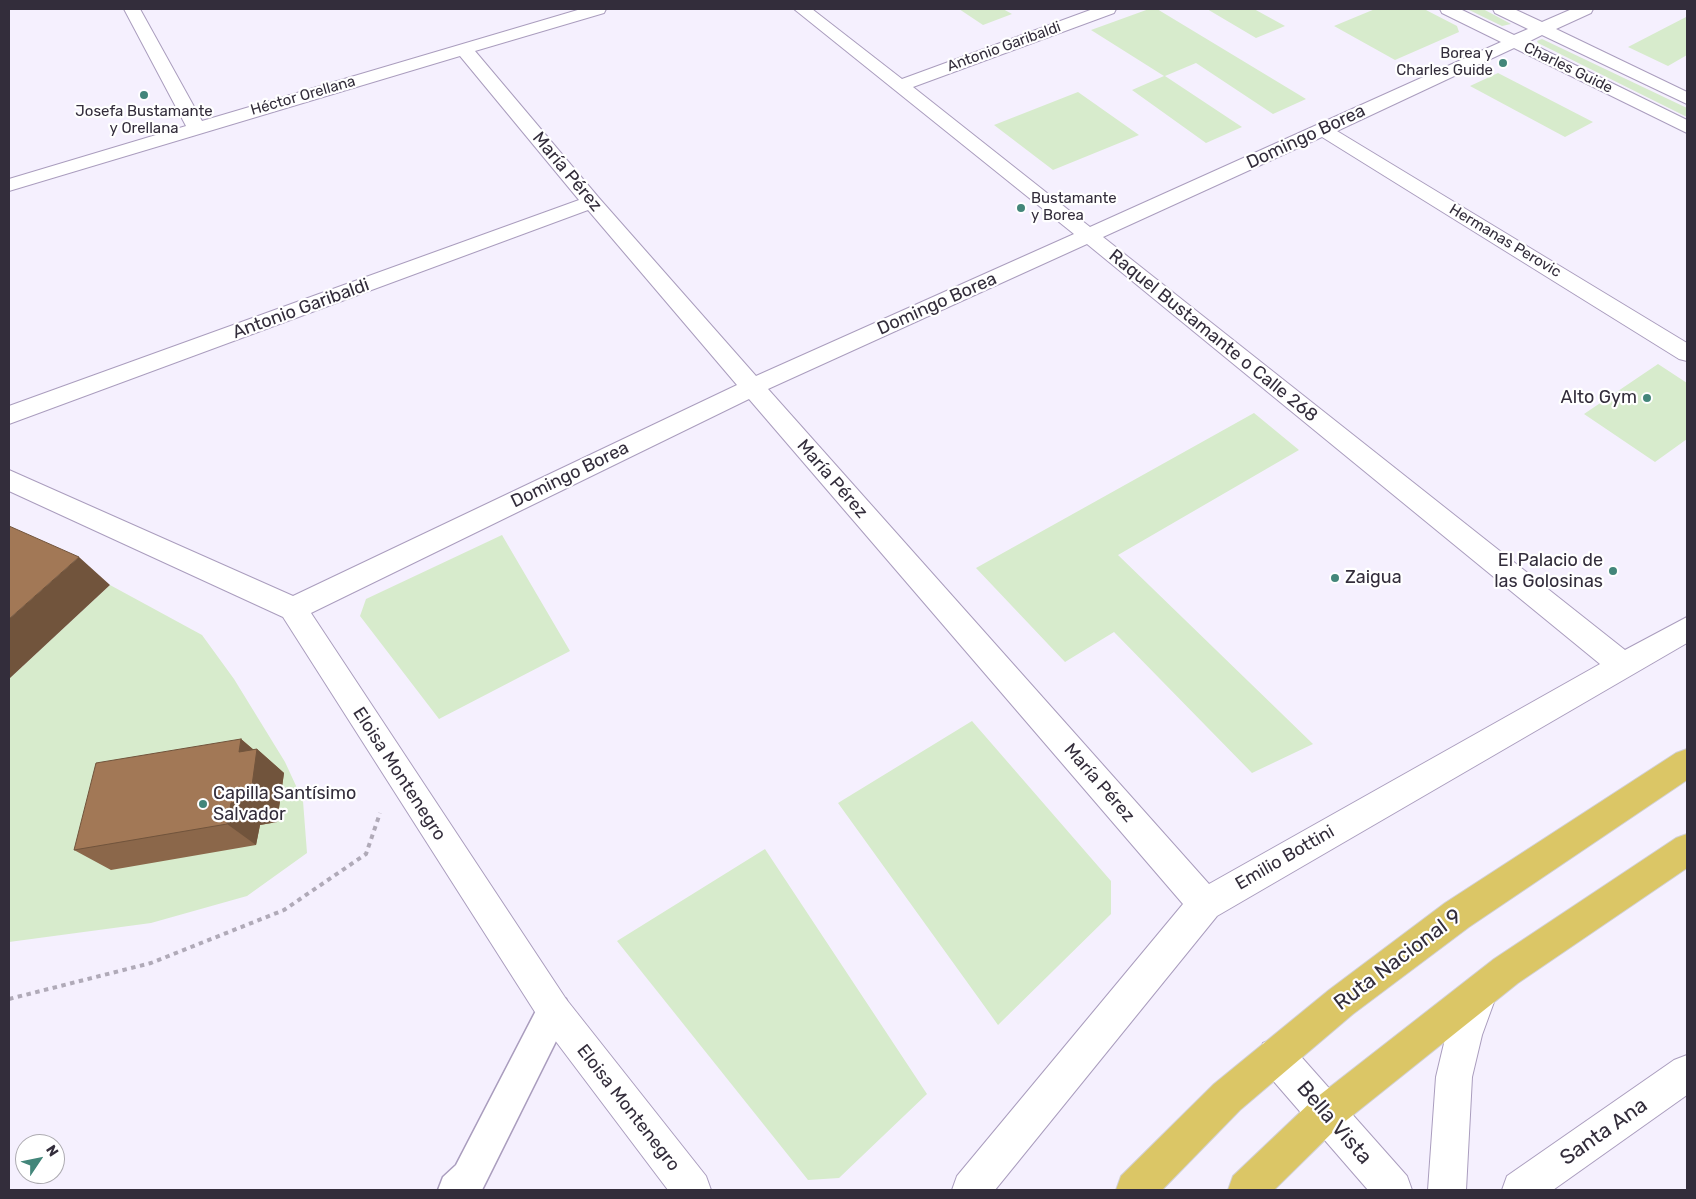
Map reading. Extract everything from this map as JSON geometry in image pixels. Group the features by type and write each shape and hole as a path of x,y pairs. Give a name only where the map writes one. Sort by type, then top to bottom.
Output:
{"main road":[{"name":"Ruta Nacional 9","path":"1135,1190 1227,1097 1341,1002 1458,915 1687,764"},
{"path":"1247,1190 1325,1114 1506,971 1687,849"}],"street":[{"path":"132,9 196,128"},
{"name":"Héctor Orellana","path":"9,185 598,9"},
{"name":"Raquel Bustamante o Calle 268","path":"802,9 1622,665"},
{"name":"Antonio Garibaldi","path":"900,86 1108,9"},
{"name":"Charles Guide","path":"1448,9 1687,127"},
{"name":"Charles Guide","path":"1502,9 1687,99"},
{"name":"Domingo Borea","path":"293,609 752,387 1323,130 1585,9"},
{"name":"María Pérez","path":"464,49 592,202 752,387 1205,904"},
{"name":"Hermanas Perovic","path":"1323,130 1687,352"},
{"name":"Antonio Garibaldi","path":"9,415 592,202"},
{"path":"9,480 293,609"},
{"name":"Eloisa Montenegro","path":"293,609 385,754 554,1012 692,1190"},
{"name":"Emilio Bottini","path":"970,1190 1205,904 1687,629"},
{"path":"1448,1190 1454,1077 1464,1035 1481,991"},
{"name":"Bella Vista","path":"1276,1056 1393,1190"},
{"name":"Santa Ana","path":"1521,1190 1687,1073"}],"lane":[{"path":"456,1190 469,1178 554,1012"}],"path":[{"path":"9,999 151,962 284,910 366,854 393,773 385,754"}],"green space":[{"path":"959,9 1003,9 1012,14 983,25"},
{"path":"1149,9 1157,9 1306,99 1273,114 1196,63 1165,76 1242,127 1206,143 1132,90 1164,76 1091,30"},
{"path":"1207,9 1254,9 1285,26 1256,38"},
{"path":"1375,9 1424,9 1457,26 1459,32 1395,60 1334,26"},
{"path":"1467,9 1483,9 1511,24 1502,26"},
{"path":"1686,17 1687,55 1668,66 1628,47"},
{"path":"1542,39 1687,108 1687,117 1538,43 1537,41"},
{"path":"1498,73 1593,122 1565,137 1470,86"},
{"path":"1078,92 1139,135 1053,170 994,125"},
{"name":"Alto Gym","path":"1658,364 1687,383 1687,439 1655,462 1584,414"},
{"path":"1254,413 1299,450 1118,555 1313,744 1252,773 1114,632 1065,662 976,568"},
{"path":"502,535 570,651 439,719 360,616 366,599"},
{"path":"110,585 202,635 234,679 285,762 303,801 307,853 247,896 151,923 9,942 9,679"},
{"path":"972,721 1111,881 1111,914 998,1025 838,803"},
{"path":"765,849 927,1094 839,1178 808,1180 617,941"}],"building":[{"path":"9,526 79,557 9,619"},
{"path":"241,739 239,752 257,749 250,800 231,803 227,824 74,850 96,763"}],"place":[{"name":"Borea y Charles Guide","path":"1503,63"},
{"name":"Josefa Bustamante y Orellana","path":"144,95"},
{"name":"Bustamante y Borea","path":"1021,208"},
{"name":"Alto Gym","path":"1647,398"},
{"name":"El Palacio de las Golosinas","path":"1613,571"},
{"name":"Zaigua","path":"1335,578"},
{"name":"Capilla Santísimo Salvador","path":"203,804"}]}
